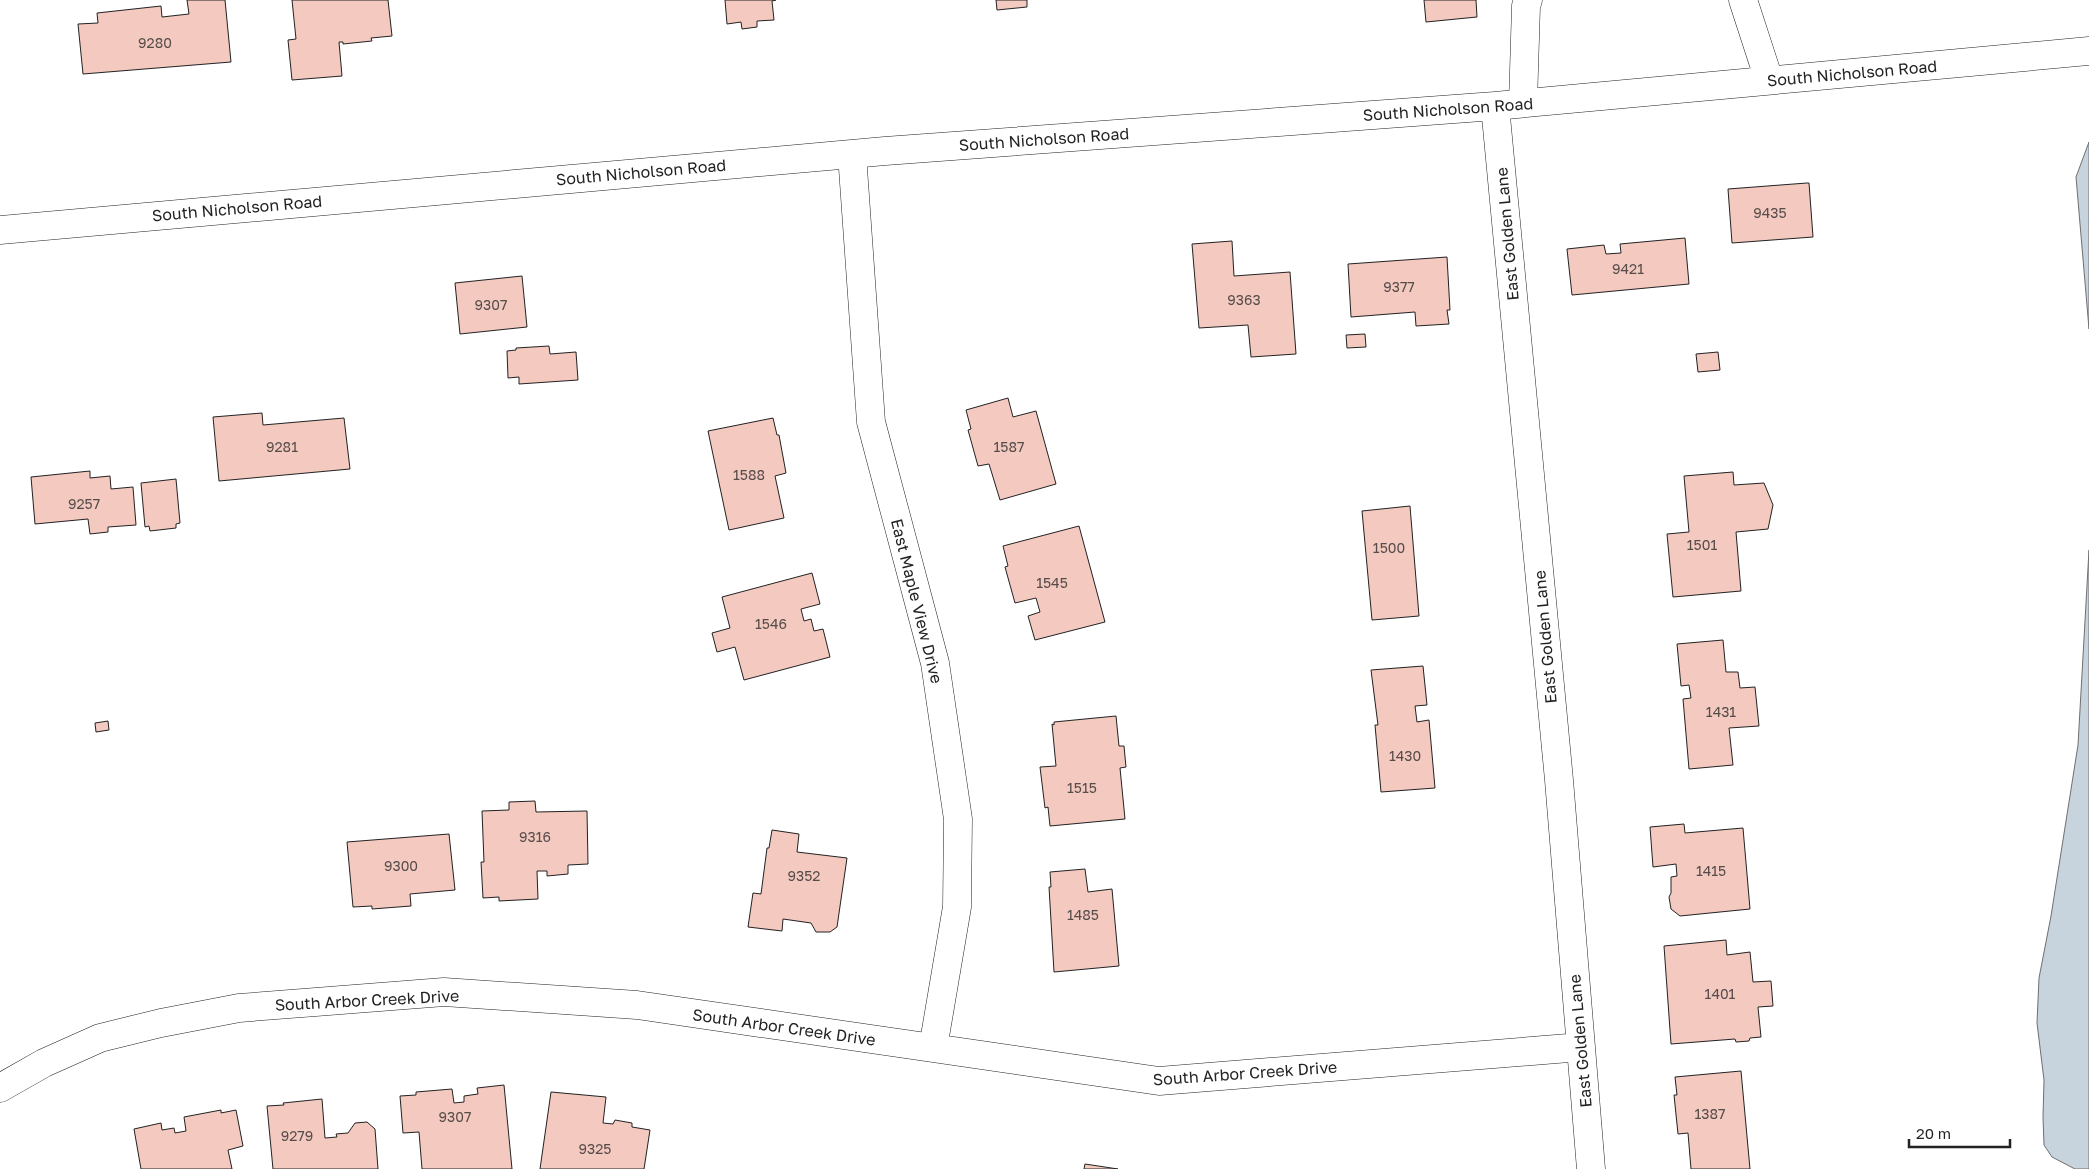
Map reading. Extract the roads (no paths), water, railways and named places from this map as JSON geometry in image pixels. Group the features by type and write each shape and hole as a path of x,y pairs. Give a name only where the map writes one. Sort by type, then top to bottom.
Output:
{"street":[{"path":"1523,103 1526,6 1528,0"},
{"path":"1743,0 1768,80"},
{"name":"South Nicholson Road","path":"0,230 852,154 1495,106 2089,51"},
{"name":"East Golden Lane","path":"1495,106 1559,780 1591,1169"},
{"name":"East Maple View Drive","path":"852,154 871,422 936,663 958,819 957,907 933,1048"},
{"name":"South Arbor Creek Drive","path":"0,1088 44,1063 100,1038 161,1023 239,1008 444,992 637,1005 1159,1081 1581,1047"}]}
